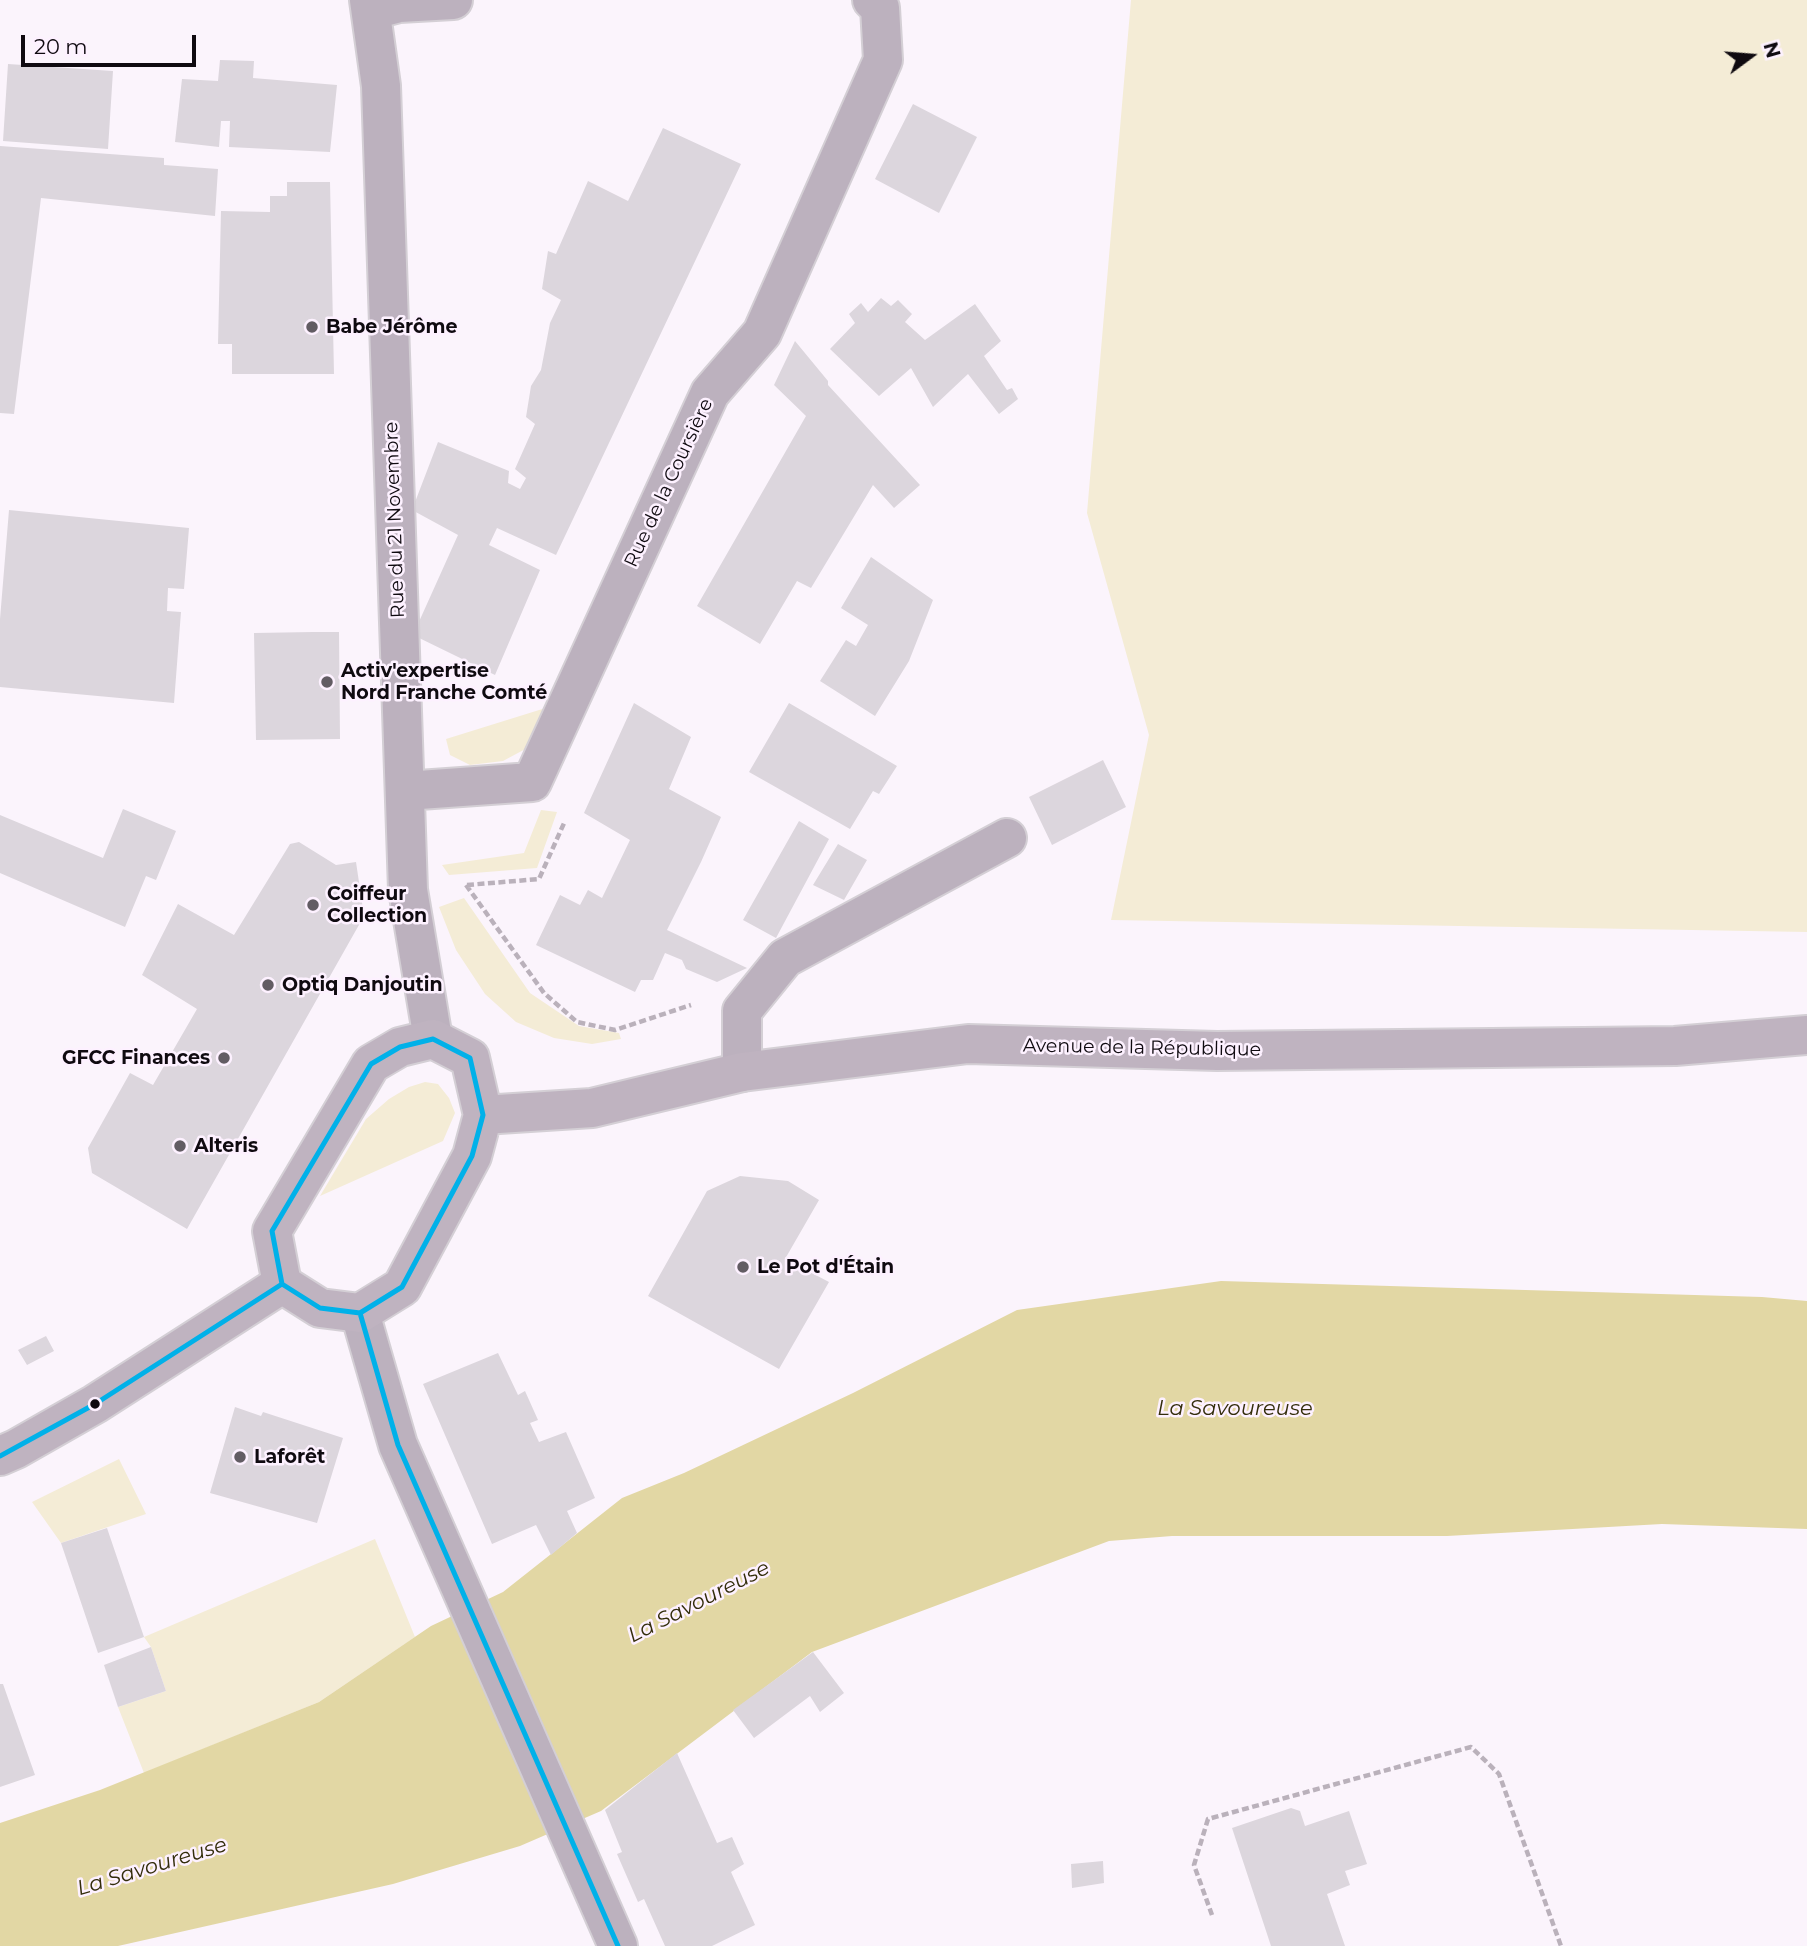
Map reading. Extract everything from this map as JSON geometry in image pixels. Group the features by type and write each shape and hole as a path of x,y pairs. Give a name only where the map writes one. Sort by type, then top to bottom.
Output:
{"main road":[{"name":"Avenue de la République","path":"483,1115 592,1108 742,1072 968,1044 1217,1051 1661,1047 1807,1035"},
{"path":"433,1039 470,1058 483,1115 472,1156 402,1287 360,1313 320,1308 282,1284 272,1231 372,1064 400,1047 433,1039"},
{"path":"0,1456 105,1397 282,1284"}],"street":[{"path":"370,5 453,0"},
{"name":"Rue de la Coursière","path":"404,791 532,782 710,393 762,332 883,60 880,8 872,0"},
{"name":"Rue du 21 Novembre","path":"370,5 380,86 408,890 433,1039"},
{"path":"742,1072 742,1011 785,958 1007,838"},
{"path":"360,1313 398,1445 618,1946"}],"path":[{"path":"408,890 467,885 544,993 577,1022 615,1030 728,994 753,998"},
{"path":"1212,1915 1194,1865 1208,1819 1471,1747 1499,1774 1561,1946"}],"shaded area":[{"path":"1131,0 1807,0 1807,932 1111,920 1149,735 1087,513"},
{"path":"552,706 531,746 503,761 470,765 450,755 446,739"},
{"path":"541,810 557,812 537,868 449,875 442,865 524,853"},
{"path":"464,898 530,993 579,1026 619,1033 621,1039 592,1044 554,1038 516,1022 485,994 456,950 439,907"},
{"path":"425,1082 438,1084 449,1098 455,1113 443,1141 320,1196 366,1119 389,1099 409,1087"},
{"path":"119,1459 146,1514 61,1543 32,1502"},
{"path":"375,1539 415,1637 319,1702 144,1773 118,1707 166,1691 151,1647 144,1637"}],"water":[{"name":"La Savoureuse","path":"1221,1281 1762,1297 1807,1301 1807,1529 1662,1524 1447,1536 1172,1536 1109,1541 812,1652 601,1811 520,1846 393,1884 118,1946 0,1946 0,1823 100,1790 319,1702 431,1626 503,1592 622,1498 684,1473 853,1393 1017,1310"}],"building":[{"path":"220,60 254,61 253,78 337,85 330,152 229,147 230,121 221,121 219,147 175,142 182,79 218,81"},
{"path":"8,64 113,71 108,149 3,141"},
{"path":"913,104 977,137 939,213 875,179"},
{"path":"663,128 741,164 556,555 497,528 489,545 540,570 495,675 413,635 458,535 412,510 438,442 509,471 508,483 520,489 526,478 515,469 535,424 526,417 531,386 541,370 550,323 561,300 542,289 548,251 556,254 588,181 628,201"},
{"path":"0,146 164,158 164,165 218,169 215,216 41,198 14,414 0,413"},
{"path":"287,182 330,182 334,374 232,374 232,344 218,344 221,211 270,212 270,196 287,196"},
{"path":"881,298 891,306 898,300 912,314 905,322 925,340 975,304 1001,341 984,356 1007,390 1012,388 1018,399 999,414 968,374 933,407 911,368 879,396 830,349 855,323 849,314 861,303 868,312"},
{"path":"795,341 828,381 828,385 920,485 894,508 873,485 811,588 797,581 760,644 697,606 806,416 774,385"},
{"path":"9,510 189,528 184,589 168,588 167,611 181,612 174,703 0,687 0,619"},
{"path":"871,557 933,600 909,661 875,716 820,681 846,640 856,646 868,625 841,608"},
{"path":"339,632 340,739 256,740 254,633"},
{"path":"634,703 691,737 669,789 721,817 667,930 747,968 717,982 686,969 682,960 665,953 653,980 641,980 635,992 536,945 560,895 580,905 588,890 602,898 630,840 584,813"},
{"path":"789,703 897,766 879,794 873,791 850,829 749,772"},
{"path":"1103,760 1126,807 1052,845 1029,797"},
{"path":"123,809 176,831 156,880 146,876 125,927 0,873 0,815 103,858"},
{"path":"799,821 829,839 776,938 743,920"},
{"path":"299,842 336,865 356,862 364,916 187,1229 92,1173 88,1148 130,1073 153,1085 197,1009 142,975 178,904 234,935 290,844"},
{"path":"838,844 867,860 844,900 813,885"},
{"path":"740,1176 788,1181 819,1200 785,1259 829,1282 779,1369 648,1296 707,1191"},
{"path":"46,1336 54,1351 27,1365 18,1350"},
{"path":"498,1353 518,1395 525,1391 538,1420 530,1423 539,1442 566,1432 595,1498 567,1511 577,1533 551,1555 536,1525 492,1544 423,1384"},
{"path":"235,1407 261,1416 263,1412 343,1438 317,1523 210,1493"},
{"path":"107,1528 144,1637 98,1653 61,1543"},
{"path":"151,1647 166,1691 118,1707 104,1665"},
{"path":"813,1652 844,1693 820,1712 810,1696 754,1738 733,1710"},
{"path":"0,1684 3,1684 35,1775 0,1787"},
{"path":"677,1753 717,1843 732,1837 744,1864 731,1872 755,1925 712,1946 665,1946 644,1899 638,1902 617,1854 622,1852 605,1810"},
{"path":"1291,1808 1300,1811 1305,1826 1349,1811 1367,1864 1345,1871 1350,1885 1327,1894 1345,1946 1271,1946 1232,1828"},
{"path":"1103,1861 1104,1883 1072,1888 1071,1864"}],"transit line":[{"path":"433,1039 470,1058 483,1115 472,1156 402,1287 360,1313 320,1308 282,1284 272,1231 371,1064 400,1047 433,1039"},
{"path":"0,1456 95,1404 282,1284"},
{"path":"360,1313 398,1445 618,1946"}],"place":[{"name":"Babe Jérôme","path":"312,327"},
{"name":"Activ'expertise Nord Franche Comté","path":"327,682"},
{"name":"Coiffeur Collection","path":"313,905"},
{"name":"Optiq Danjoutin","path":"268,985"},
{"name":"GFCC Finances","path":"224,1058"},
{"name":"Alteris","path":"180,1146"},
{"name":"Le Pot d'Étain","path":"743,1267"},
{"name":"Laforêt","path":"240,1457"}]}
